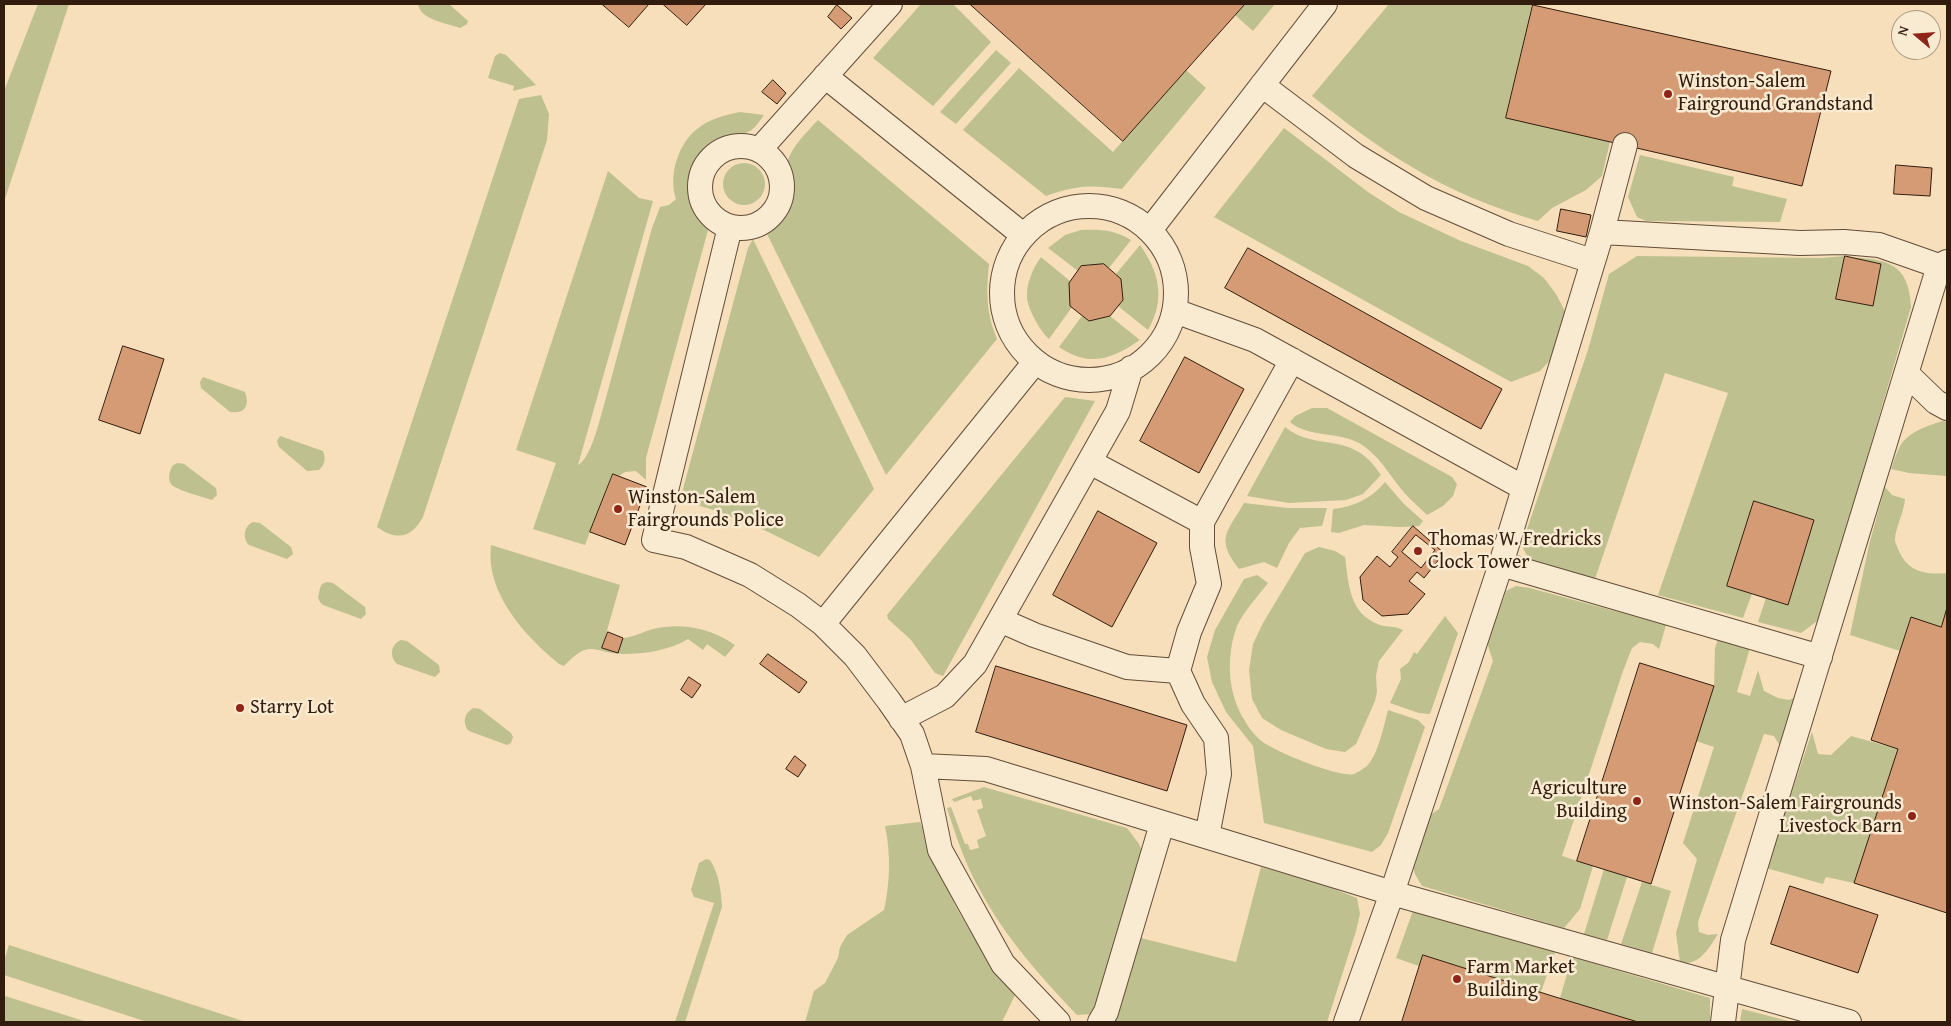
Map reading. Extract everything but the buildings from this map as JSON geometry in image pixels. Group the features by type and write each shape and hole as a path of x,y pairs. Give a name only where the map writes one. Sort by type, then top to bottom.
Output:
{"street":[{"path":"760,150 890,4"},
{"path":"1150,230 1325,4"},
{"path":"825,76 1023,235"},
{"path":"1262,85 1356,156 1426,198 1509,234 1592,261"},
{"path":"747,145 760,150 771,158 778,168 782,182 782,195 777,208 768,218 757,225 743,228 730,227 717,221 707,211 701,199 700,185 702,172 720,150 733,146 747,145"},
{"path":"1346,1022 1392,893 1501,564 1602,232 1625,145"},
{"path":"1100,206 1127,214 1150,230 1168,253 1176,282 1175,311 1164,339 1144,361 1119,376 1090,380 1061,376 1035,362 1016,341 1004,315 1002,287 1008,259 1023,235 1045,217 1072,207 1100,206"},
{"path":"730,227 654,540 686,547 750,575 798,605 823,624 855,656 912,734 923,766 940,850 1003,964 1058,1022"},
{"path":"1602,232 1800,243 1844,242 1879,244 1943,264 1906,374 1733,940 1723,1022"},
{"path":"1175,311 1255,340 1524,488"},
{"path":"1207,836 1219,774 1216,738 1193,704 1178,672 1189,632 1209,584 1202,547 1202,522 1292,360"},
{"path":"823,624 1035,362"},
{"path":"901,719 945,696 975,664 1118,412 1131,368"},
{"path":"1906,374 1936,402 1947,408"},
{"path":"1090,462 1202,522"},
{"path":"1501,564 1820,658"},
{"path":"1000,620 1034,635 1128,667 1178,672"},
{"path":"923,766 986,769 1392,893 1850,1022"},
{"path":"1100,1022 1106,1012 1162,824"}],"green space":[{"path":"38,4 69,4 4,202 4,91"},
{"path":"418,4 449,4 468,21 467,24 460,28 435,20 424,14"},
{"path":"921,4 953,4 991,42 933,106 873,58"},
{"path":"1245,4 1275,4 1253,31 1235,15"},
{"path":"1389,4 1533,4 1506,117 1610,142 1602,176 1586,190 1552,208 1538,221 1473,198 1427,176 1373,142 1312,96"},
{"path":"996,50 1011,63 956,124 940,112"},
{"path":"500,53 506,55 536,85 513,91 514,86 488,78 495,56"},
{"path":"1019,68 1113,152 1186,70 1206,88 1122,189 1084,187 1046,196 963,130"},
{"path":"541,95 549,114 547,140 423,517 419,524 409,533 397,536 391,534 377,527 519,99"},
{"path":"740,112 764,115 751,130 725,139 712,147 702,159 696,173 695,194 708,230 646,458 646,480 636,471 625,472 619,476 612,474 585,545 533,529 556,463 516,450 608,171 639,198 653,201 578,465 586,456 593,443 652,228 660,207 669,205 676,199 673,180 676,161 680,152 690,135 697,129 717,118"},
{"path":"818,120 989,264 988,302 993,330 997,339 886,475 765,230 780,215 789,200 791,183 787,162 800,140"},
{"path":"1284,128 1368,192 1399,212 1461,241 1528,266 1544,278 1556,294 1567,315 1552,358 1540,371 1511,382 1214,217"},
{"path":"1640,155 1734,177 1732,186 1787,199 1780,222 1646,221 1637,217 1628,197"},
{"path":"748,163 756,166 762,172 765,184 762,196 756,202 740,205 732,202 726,196 723,180 726,172 732,166"},
{"path":"1081,230 1107,231 1131,240 1109,268 1104,264 1081,266 1078,271 1048,248 1065,235"},
{"path":"753,239 874,489 819,557 764,530 717,511 680,500 748,248"},
{"path":"1140,245 1152,265 1158,286 1157,307 1154,319 1148,330 1118,306 1123,300 1121,279 1116,274"},
{"path":"1637,256 1821,258 1845,256 1836,299 1873,306 1881,264 1847,257 1884,262 1893,266 1906,280 1911,307 1820,619 1801,633 1758,622 1766,598 1788,605 1814,520 1754,501 1727,586 1752,594 1743,618 1658,595 1728,393 1665,373 1595,579 1530,561 1523,548 1523,541 1588,350 1609,274"},
{"path":"1041,257 1070,281 1070,306 1072,307 1049,339 1035,320 1027,298 1031,276"},
{"path":"1082,316 1089,321 1110,316 1140,340 1120,352 1101,358 1091,359 1070,354 1059,347"},
{"path":"203,377 245,392 247,401 245,408 239,412 230,412 201,388 200,382"},
{"path":"1065,397 1095,401 943,676 935,673 911,640 888,619 887,615"},
{"path":"1312,408 1327,408 1452,477 1457,484 1453,496 1443,506 1427,515 1404,493 1376,457 1359,443 1341,437 1314,433 1297,427 1290,422 1295,416"},
{"path":"1943,421 1947,422 1947,476 1909,473 1891,469 1902,443 1910,435 1932,424"},
{"path":"1285,427 1297,435 1310,439 1347,446 1370,461 1381,475 1363,494 1346,500 1289,503 1247,496"},
{"path":"280,436 323,451 324,463 321,468 319,470 307,471 279,447 277,441"},
{"path":"178,463 184,464 216,488 217,495 212,500 184,491 171,484 169,474 173,465"},
{"path":"1385,482 1403,503 1423,521 1419,526 1364,525 1339,533 1331,532 1333,509 1362,501"},
{"path":"1885,487 1892,495 1905,499 1895,540 1907,564 1918,571 1947,573 1947,608 1941,627 1911,617 1900,651 1850,635 1869,545"},
{"path":"1244,503 1288,508 1327,508 1322,526 1300,528 1289,543 1277,568 1264,562 1239,569 1227,550 1226,536"},
{"path":"253,522 260,523 291,547 293,554 287,559 249,545 245,539 245,532"},
{"path":"491,545 620,585 602,648 618,653 623,638 635,636 653,629 675,626 696,628 716,634 735,645 725,657 707,644 703,650 688,639 666,649 640,653 624,654 587,649 573,657 564,666 559,664 533,640 510,612 494,580 491,563"},
{"path":"1319,547 1335,551 1345,557 1352,597 1362,614 1380,625 1403,630 1379,661 1375,701 1356,744 1345,752 1326,749 1281,730 1262,718 1252,699 1249,670 1253,644 1263,623 1305,553"},
{"path":"1257,575 1268,583 1247,609 1237,626 1231,650 1230,674 1239,710 1246,723 1259,739 1276,750 1320,768 1334,772 1354,774 1367,766 1371,761 1380,740 1388,710 1418,720 1425,727 1388,833 1381,845 1372,852 1264,823 1253,746 1226,712 1212,682 1207,657 1215,630 1244,579"},
{"path":"327,582 333,583 365,607 366,614 361,619 323,605 318,598 322,584"},
{"path":"1516,586 1530,588 1666,625 1659,649 1653,644 1640,642 1632,648 1623,671 1562,856 1593,866 1580,909 1564,928 1422,886 1415,874 1411,861 1424,819 1439,809 1493,661 1487,643 1506,591"},
{"path":"1445,616 1458,633 1430,714 1419,713 1390,703 1401,679 1400,669 1409,662 1414,652 1417,654"},
{"path":"1718,639 1750,648 1737,692 1750,696 1758,670 1764,691 1778,698 1789,700 1796,697 1780,746 1774,736 1764,734 1698,922 1699,932 1708,935 1718,934 1703,955 1693,962 1687,963 1680,962 1676,933 1697,859 1683,843 1714,747 1696,741 1714,686 1715,648"},
{"path":"401,640 407,641 439,665 440,672 435,677 397,664 394,661 392,650 395,644"},
{"path":"474,708 480,709 511,733 513,737 511,743 507,745 469,731 465,725 465,718 468,712"},
{"path":"1812,732 1818,754 1831,755 1851,736 1898,749 1854,883 1826,877 1823,884 1766,868"},
{"path":"984,787 1127,828 1139,844 1145,857 1098,1008 1091,1014 1077,1015 1037,971 1000,924 970,870 947,808 951,807 965,844 968,844 970,850 979,848 977,840 986,836 977,810 983,808 981,799 973,801 971,796 954,802 952,799"},
{"path":"920,822 960,914 980,945 1016,993 1002,1022 805,1022 814,991 825,983 847,935 884,910 889,868 885,826"},
{"path":"706,859 710,860 717,877 722,907 685,1022 675,1022 714,903 694,897 691,890 699,863"},
{"path":"1261,867 1324,885 1357,898 1360,914 1356,931 1327,1022 1114,1022 1141,938 1236,962"},
{"path":"1604,869 1627,877 1607,940 1584,934"},
{"path":"1642,882 1671,891 1652,953 1621,944"},
{"path":"1414,908 1555,952 1541,992 1423,955 1419,966 1396,958"},
{"path":"9,945 246,1022 147,1022 4,975 4,961"},
{"path":"1572,957 1710,998 1710,1022 1638,1022 1560,998"},
{"path":"5,996 87,1022 4,1022"},
{"path":"1742,1009 1792,1022 1740,1022"}],"place":[{"name":"Winston-Salem Fairground Grandstand","path":"1668,94"},
{"name":"Winston-Salem Fairgrounds Police","path":"618,509"},
{"name":"Thomas W. Fredricks Clock Tower","path":"1418,551"},
{"name":"Starry Lot","path":"240,708"},
{"name":"Agriculture Building","path":"1637,801"},
{"name":"Winston-Salem Fairgrounds Livestock Barn","path":"1912,816"},
{"name":"Farm Market Building","path":"1457,979"}]}
